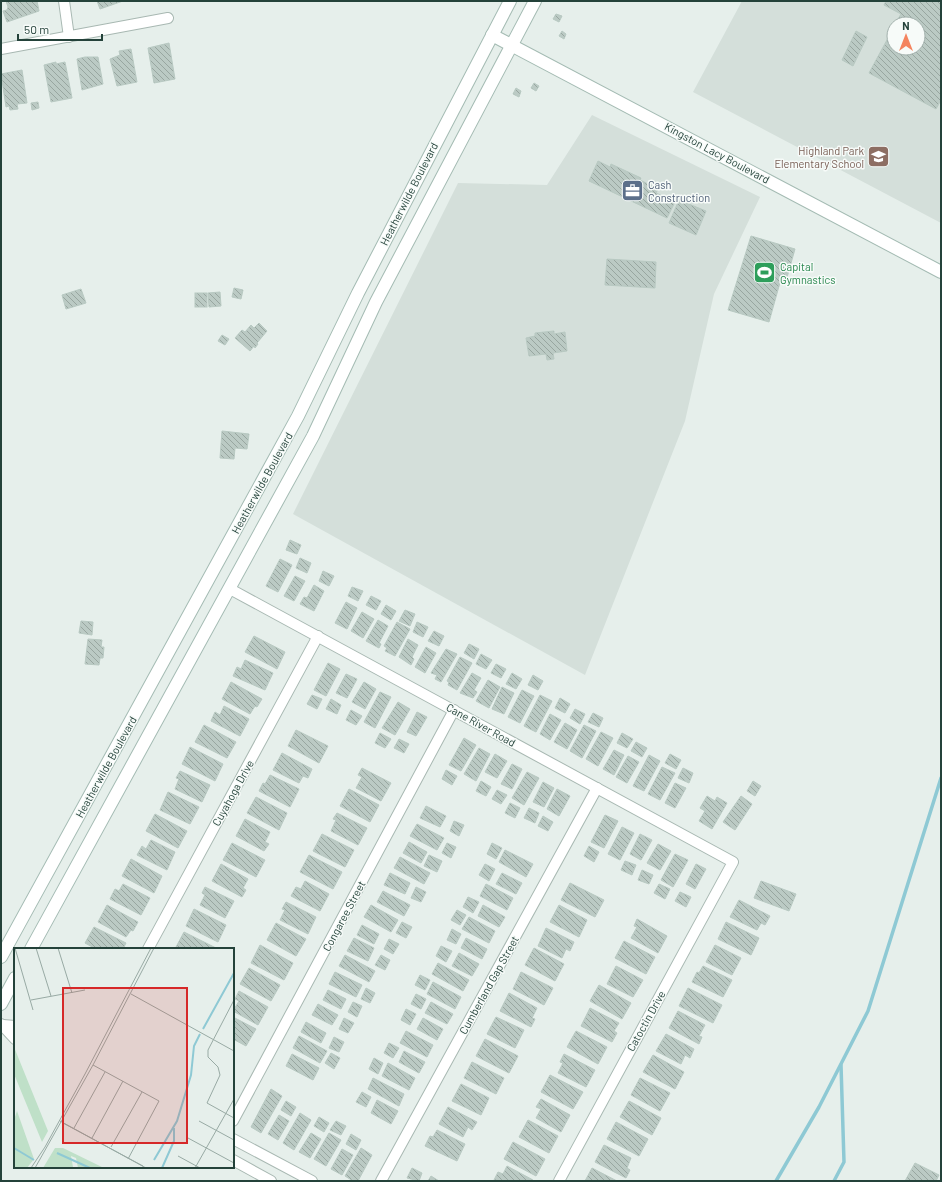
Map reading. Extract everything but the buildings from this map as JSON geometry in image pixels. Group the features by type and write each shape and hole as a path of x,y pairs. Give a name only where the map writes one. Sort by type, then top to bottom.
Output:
{"main road":[{"name":"Heatherwilde Boulevard","path":"1,957 298,416 358,293 510,1"},
{"name":"Heatherwilde Boulevard","path":"32,948 320,423 376,302 535,1"},
{"name":"Kingston Lacy Boulevard","path":"492,35 941,272"},
{"path":"358,293 376,302"},
{"path":"1,1004 14,980"}],"street":[{"path":"64,1 69,37"},
{"path":"1,49 168,18"},
{"name":"Cane River Road","path":"230,589 733,862"},
{"name":"Cuyahoga Drive","path":"149,948 318,636"},
{"name":"Congaree Street","path":"234,1119 454,710"},
{"name":"Cumberland Gap Street","path":"381,1181 597,788"},
{"name":"Catoctin Drive","path":"559,1181 733,862"},
{"path":"2,1025 14,1026"},
{"path":"2,1025 14,1038"},
{"path":"234,1140 312,1181"},
{"path":"234,1161 271,1181"}],"shaded area":[{"name":"Highland Park Elementary School","path":"742,1 941,1 941,223 693,92"},
{"path":"592,115 760,197 714,294 685,421 585,675 293,514 458,183 547,185"}],"waterway":[{"path":"776,1181 819,1107 868,1011 941,778"},
{"path":"834,1181 844,1162 841,1065"}],"place":[{"name":"Highland Park Elementary School","path":"879,157"},
{"name":"Cash Construction","path":"633,191"},
{"name":"Capital Gymnastics","path":"764,273"}]}
